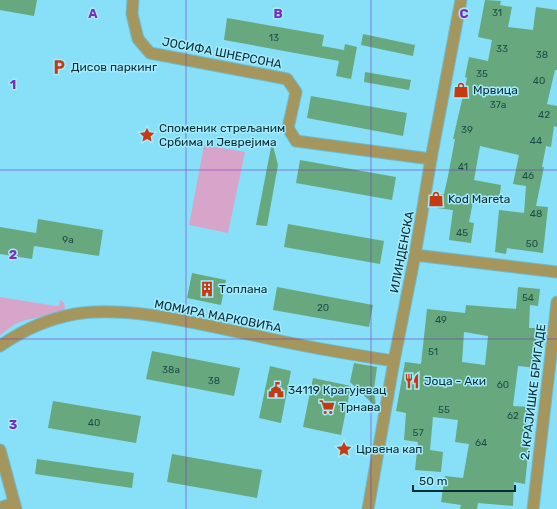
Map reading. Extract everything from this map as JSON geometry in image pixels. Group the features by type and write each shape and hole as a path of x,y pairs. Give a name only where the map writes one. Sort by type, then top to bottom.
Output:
{"street":[{"name":"ЈОСИФА ШНЕРСОНА","path":"133,0 132,14 138,40 150,53 287,79 296,92 288,128 296,141 431,159"},
{"name":"ИЛИНДЕНСКА","path":"368,509 461,0"},
{"path":"415,255 557,272"},
{"name":"2. КРАЈИШКЕ БРИГАДЕ","path":"533,509 557,302"},
{"name":"МОМИРА МАРКОВИЋА","path":"0,346 19,333 36,325 75,314 120,312 155,316 394,361"},
{"path":"0,450 15,506 0,508"}],"shaded area":[{"path":"204,145 245,152 228,233 189,225"},
{"path":"0,297 56,306 59,306 60,300 64,303 65,308 63,312 26,320 15,324 0,335"}],"building":[{"path":"0,0 37,0 34,16 0,10"},
{"path":"485,0 501,1 500,5 512,7 508,27 533,30 536,7 557,10 557,70 555,70 547,104 557,106 557,127 554,126 551,147 546,146 542,167 544,167 536,206 548,207 543,253 507,248 506,254 495,252 499,210 524,213 526,186 513,184 519,155 480,146 474,180 501,185 499,201 474,197 469,222 474,223 471,243 449,240 453,210 437,208 439,194 444,194 448,176 455,139 453,139 467,78 465,77 469,57 488,61 492,40 478,37"},
{"path":"227,18 324,35 322,46 344,50 345,44 357,47 351,79 336,76 339,61 224,40"},
{"path":"363,34 415,45 413,56 361,45"},
{"path":"365,72 411,80 409,90 364,82"},
{"path":"311,96 407,113 403,136 307,118"},
{"path":"272,142 278,165 267,226 256,225"},
{"path":"300,160 396,177 392,200 296,183"},
{"path":"38,219 103,230 99,256 34,246 32,259 0,254 0,227 36,233"},
{"path":"288,224 384,241 380,264 284,247"},
{"name":"Топлана","path":"192,273 226,280 221,305 187,298"},
{"path":"277,287 373,305 369,327 273,310"},
{"path":"518,287 540,289 538,306 530,305 529,328 537,328 535,351 539,351 537,368 518,366 513,406 529,407 525,443 529,444 525,484 514,482 513,506 478,503 477,509 460,509 461,505 441,502 445,476 463,478 469,444 455,442 458,420 433,417 430,450 443,452 441,472 415,470 418,442 404,440 406,413 396,411 405,362 421,364 427,309 465,313 466,305 516,309","holes":["464,332 488,336 485,365 462,362"]},
{"path":"152,351 240,368 234,396 146,379"},
{"path":"354,363 377,367 374,389 376,407 350,382"},
{"path":"270,366 291,371 281,423 259,418"},
{"name":"Трнава","path":"313,378 351,386 341,435 303,427"},
{"path":"53,401 141,416 136,443 48,428"},
{"path":"172,454 262,470 257,498 167,482"},
{"path":"37,459 134,473 132,488 35,474"}],"place":[{"name":"Дисов паркинг","path":"59,67"},
{"name":"Мрвица","path":"461,90"},
{"name":"Споменик стрељаним Србима и Јеврејима","path":"147,135"},
{"name":"Kod Mareta","path":"436,199"},
{"name":"Топлана","path":"207,289"},
{"name":"Јоца - Аки","path":"412,381"},
{"name":"34119 Крагујевац","path":"276,390"},
{"name":"Трнава","path":"327,407"},
{"name":"Црвена кап","path":"344,449"}]}
